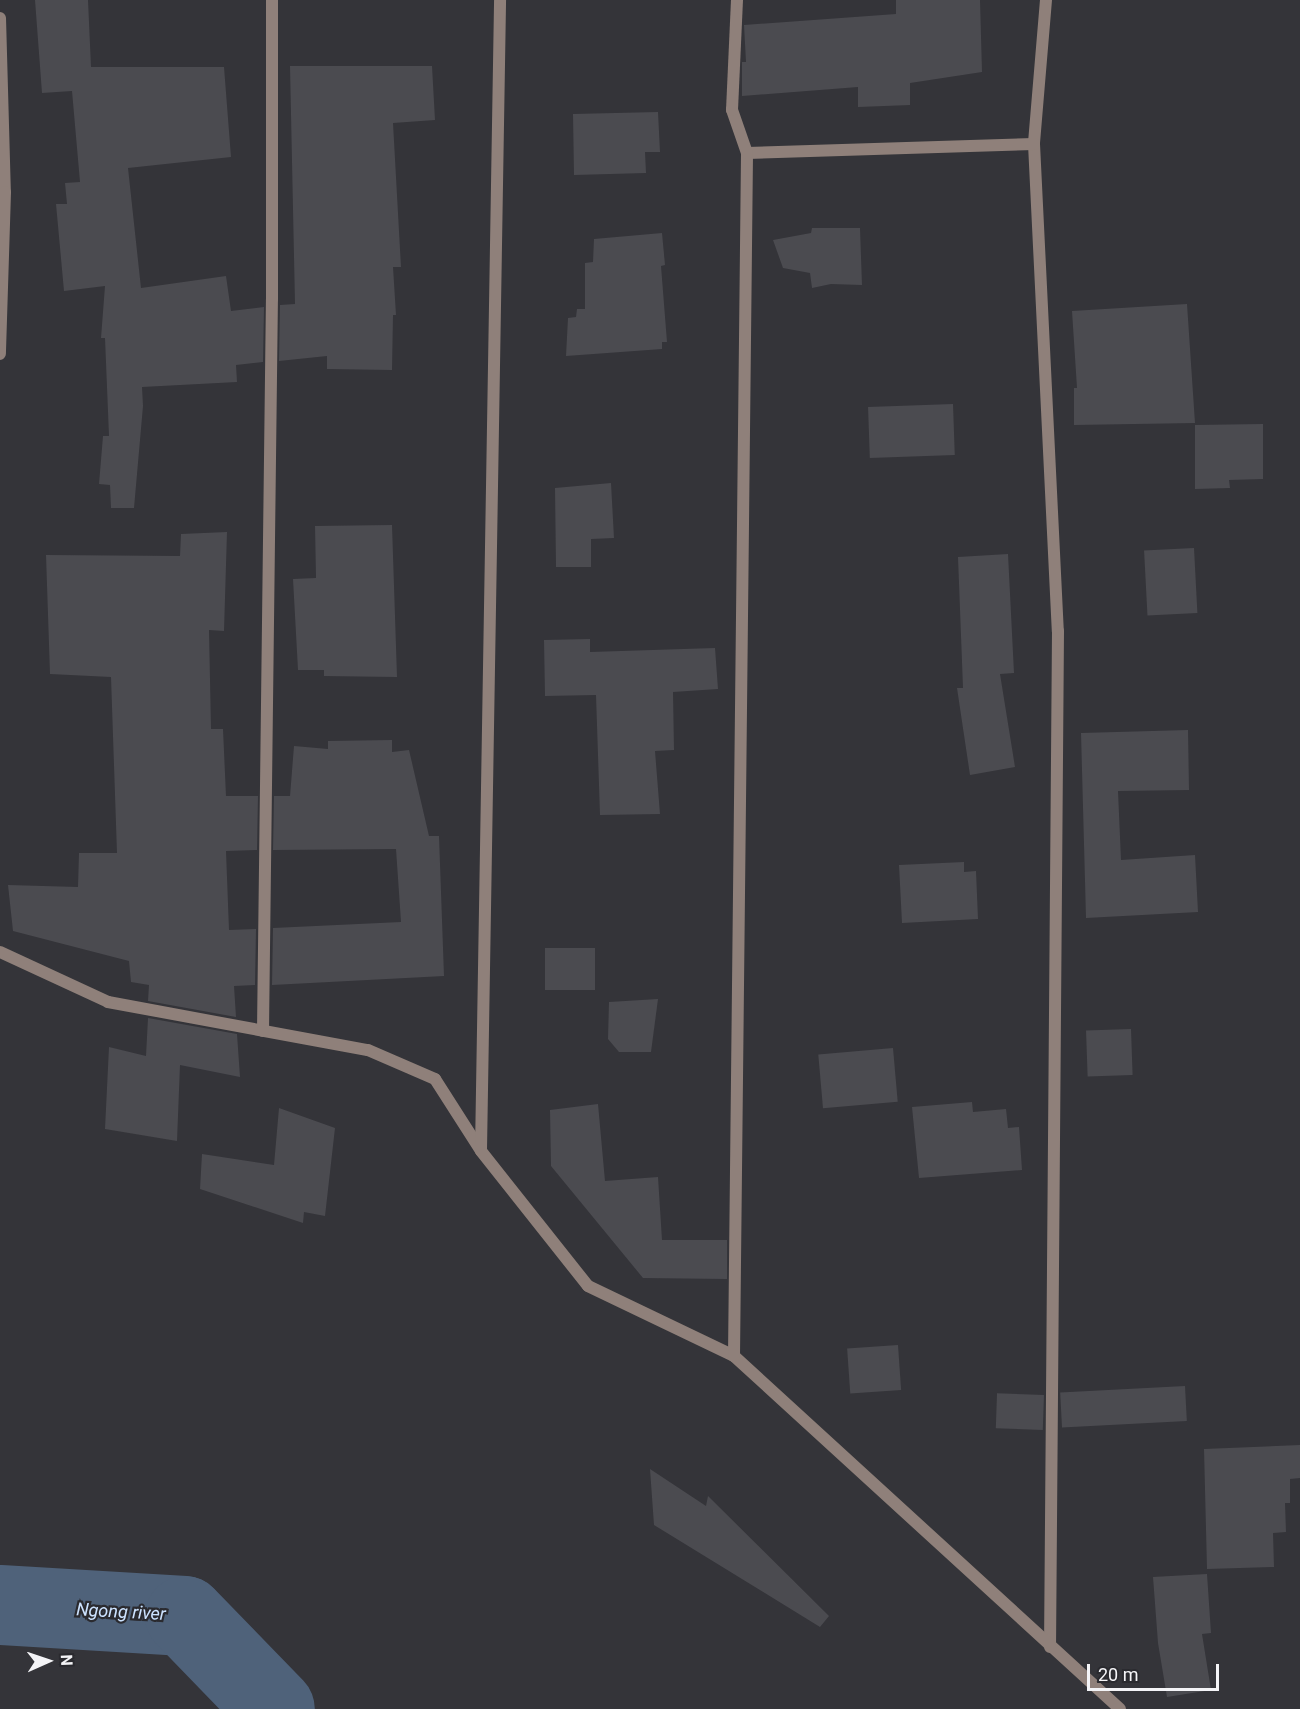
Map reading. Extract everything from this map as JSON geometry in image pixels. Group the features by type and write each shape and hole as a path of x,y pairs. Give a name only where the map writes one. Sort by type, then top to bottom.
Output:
{"street":[{"path":"262,1031 272,299 272,0"},
{"path":"481,1151 500,0"},
{"path":"734,1356 747,153 732,110 737,0"},
{"path":"1046,0 1034,144 1058,631 1050,1647"},
{"path":"0,18 4,192 0,354"},
{"path":"747,153 1034,144"},
{"path":"0,952 108,1002 368,1050 435,1079 481,1151 588,1286 734,1356 1120,1709"}],"building":[{"path":"35,0 88,0 91,67 224,67 231,157 128,168 141,288 226,276 231,311 264,307 263,362 236,365 237,382 142,387 143,406 134,508 111,508 110,485 99,484 103,436 109,436 105,338 101,338 105,286 64,291 56,204 67,204 65,183 80,182 72,91 42,93"},
{"path":"896,0 980,0 982,72 910,83 910,105 858,107 858,87 742,96 742,62 746,62 744,25 896,14"},
{"path":"290,66 432,66 435,120 393,123 401,267 393,267 396,315 393,315 392,370 327,369 327,356 279,361 280,305 295,304"},
{"path":"658,112 660,152 645,152 646,173 574,175 573,114"},
{"path":"812,228 860,228 862,285 831,284 812,288 810,273 783,268 773,240 811,233"},
{"path":"662,233 665,265 661,266 667,342 662,342 662,349 566,356 568,318 576,317 577,309 585,309 585,263 593,262 594,239"},
{"path":"1187,304 1195,423 1074,425 1074,388 1077,388 1072,311"},
{"path":"953,404 955,455 870,458 868,407"},
{"path":"1263,424 1263,479 1229,480 1230,488 1195,489 1195,425"},
{"path":"611,483 614,538 591,539 591,567 556,567 555,488"},
{"path":"392,525 397,677 324,676 324,670 298,670 293,579 316,578 315,526"},
{"path":"227,532 224,631 209,630 211,729 223,729 226,796 258,796 257,850 226,851 229,930 256,929 255,985 234,986 236,1017 148,1001 149,985 131,982 129,961 13,931 8,885 78,887 79,853 117,853 111,677 50,674 46,555 180,556 181,534"},
{"path":"1194,548 1197,613 1147,616 1144,551"},
{"path":"1008,554 1014,673 1000,674 1015,767 970,775 957,688 963,688 958,557"},
{"path":"590,639 590,652 715,648 718,689 673,692 674,750 655,751 660,814 600,815 596,695 545,696 544,640"},
{"path":"1188,730 1189,790 1118,791 1121,860 1195,855 1198,912 1086,918 1081,733"},
{"path":"392,740 392,752 409,750 429,836 439,836 444,976 272,985 273,928 401,922 396,849 273,850 274,796 290,796 294,746 328,749 328,741"},
{"path":"964,862 964,872 976,871 978,919 902,923 899,865"},
{"path":"545,948 595,948 595,990 545,990"},
{"path":"658,999 651,1052 619,1052 608,1039 609,1002"},
{"path":"148,1018 237,1034 240,1077 180,1065 177,1141 105,1129 109,1047 146,1056"},
{"path":"1131,1029 1133,1075 1088,1077 1086,1031"},
{"path":"893,1048 898,1102 823,1108 818,1055"},
{"path":"972,1102 973,1112 1006,1109 1008,1128 1019,1127 1022,1170 919,1178 912,1107"},
{"path":"598,1104 605,1181 658,1177 662,1240 727,1240 727,1279 643,1278 551,1166 550,1110"},
{"path":"279,1108 335,1128 325,1216 304,1212 303,1223 200,1189 202,1154 274,1165"},
{"path":"898,1345 901,1390 850,1393 847,1349"},
{"path":"1185,1386 1187,1421 1062,1427 1060,1393"},
{"path":"997,1393 1044,1395 1043,1430 996,1428"},
{"path":"1300,1445 1300,1478 1290,1479 1290,1503 1285,1503 1286,1532 1273,1533 1274,1567 1207,1569 1204,1449"},
{"path":"650,1469 706,1506 708,1496 829,1616 820,1627 654,1525"},
{"path":"1207,1574 1211,1633 1202,1634 1211,1690 1167,1697 1158,1643 1153,1577"}],"waterway":[{"name":"Ngong river","path":"0,1605 185,1616 275,1709"}]}
